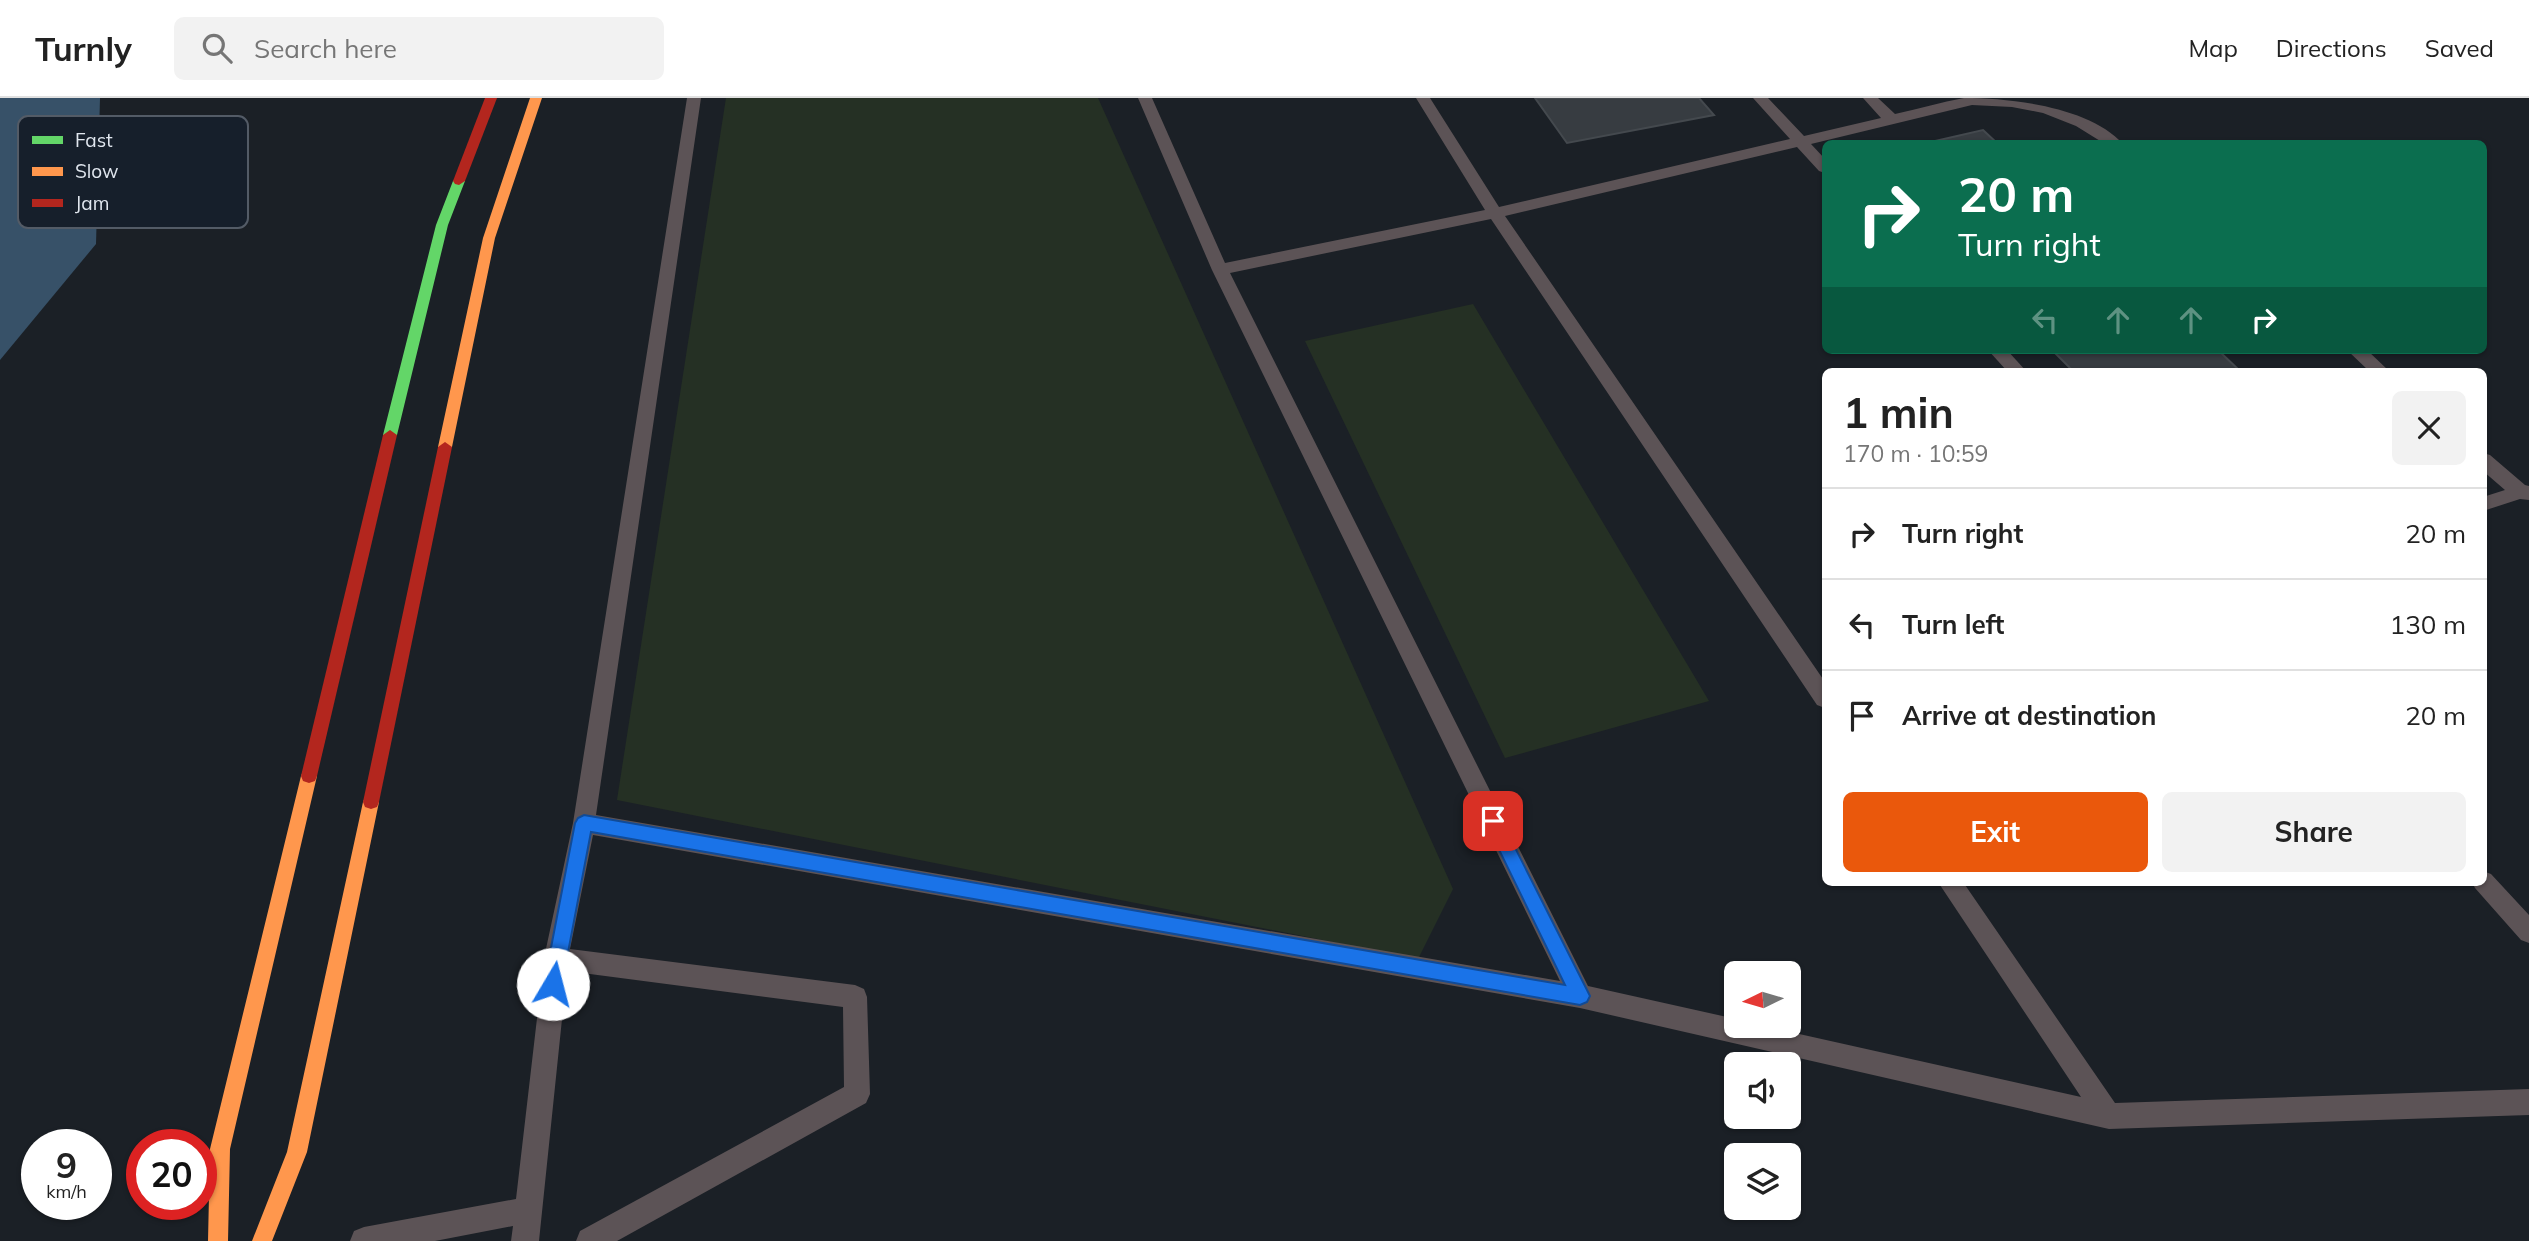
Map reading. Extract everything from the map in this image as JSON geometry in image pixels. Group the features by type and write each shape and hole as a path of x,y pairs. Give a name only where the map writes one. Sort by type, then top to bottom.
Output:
{"main road":[{"path":"218,1241 220,1149 397,402 442,226 491,98"},
{"path":"262,1241 298,1152 489,237 536,98"}],"lane":[{"path":"525,1241 556,958 584,823 694,98"},
{"path":"1145,98 1220,271 1580,996"},
{"path":"1423,98 1495,213 1822,695"},
{"path":"1760,98 1822,165"},
{"path":"1870,98 1891,119"},
{"path":"1220,271 1495,213 1972,101 2035,104 2081,122 2110,140"},
{"path":"2001,354 2014,368"},
{"path":"2361,354 2377,368"},
{"path":"2487,463 2524,493"},
{"path":"2487,503 2524,493"},
{"path":"584,823 1580,996 2109,1116 2529,1102"},
{"path":"2487,885 2529,932"},
{"path":"1953,886 2109,1116"},
{"path":"556,958 855,997 857,1094 590,1241"},
{"path":"364,1241 528,1210"}],"green space":[{"path":"726,98 1098,98 1453,889 1418,959 617,800"},
{"path":"1473,304 1709,701 1505,758 1305,341"}],"water":[{"path":"0,98 100,98 100,116 18,116 18,228 96,228 96,244 0,360"}],"building":[{"path":"1535,98 1699,98 1714,115 1567,143"},
{"path":"1983,130 1994,140 1939,140"},
{"path":"2056,354 2222,354 2237,368 2070,368"}],"traffic: fast":[{"path":"390,435 442,225 459,181"}],"traffic: slow":[{"path":"445,447 489,238 536,98"},
{"path":"218,1241 220,1149 309,776"},
{"path":"262,1241 297,1152 371,802"}],"traffic: jam":[{"path":"459,181 491,98"},
{"path":"309,776 390,435"},
{"path":"371,802 445,447"}],"route":[{"path":"553,984 584,823 1580,996 1493,821"}]}
